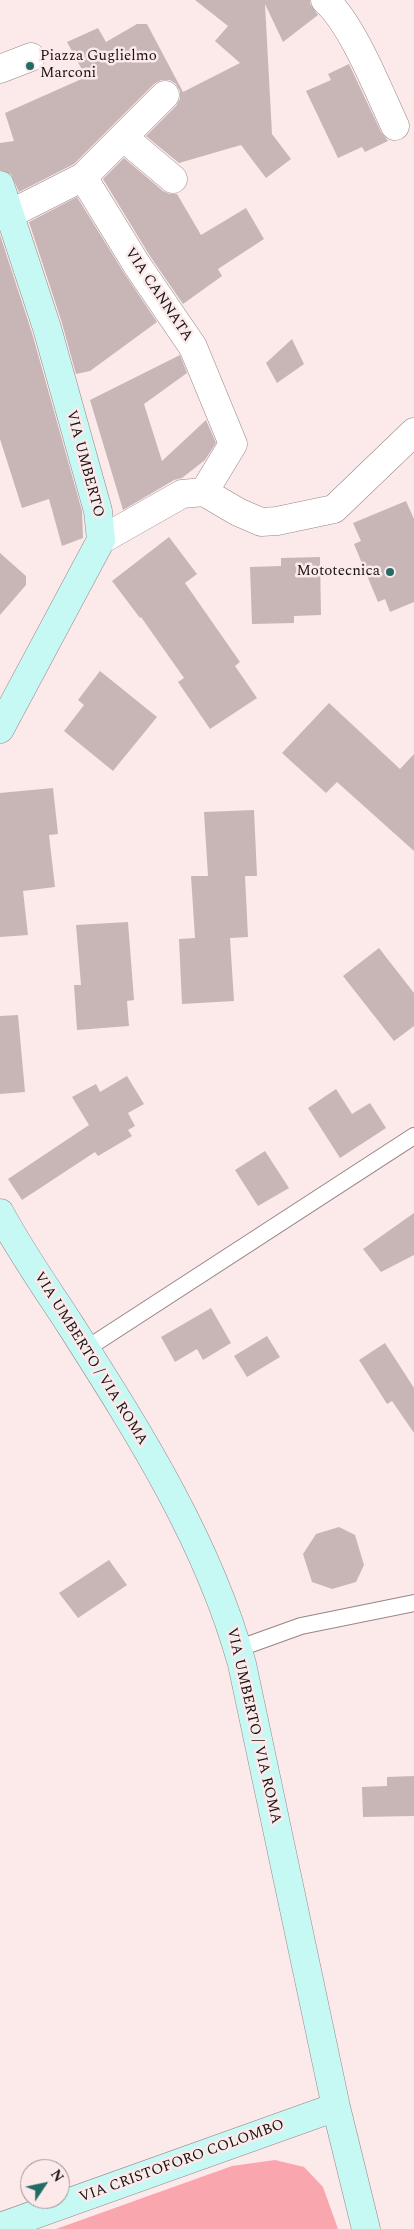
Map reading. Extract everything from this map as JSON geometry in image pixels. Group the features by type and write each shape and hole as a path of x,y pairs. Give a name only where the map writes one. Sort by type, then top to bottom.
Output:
{"main road":[{"name":"VIA UMBERTO","path":"0,185 8,215 47,328 98,511 101,540 0,729"},
{"name":"VIA UMBERTO / VIA ROMA","path":"0,1214 86,1349 173,1494 203,1554 226,1614 237,1649 336,2107 366,2229"},
{"name":"VIA CRISTOFORO COLOMBO","path":"0,2227 336,2107"}],"street":[{"path":"325,0 333,6 358,49 396,126"},
{"path":"0,69 31,57"},
{"path":"8,215 83,177 165,95"},
{"path":"123,137 174,180"},
{"name":"VIA CANNATA","path":"83,177 137,265 193,347 233,444 204,492"},
{"path":"101,540 182,494 204,492 238,512 261,522 277,522 334,508 414,432"}],"lane":[{"path":"86,1349 414,1136"},
{"path":"237,1649 301,1626 414,1603"}],"shaded area":[{"path":"275,2160 304,2167 323,2187 338,2229 56,2229 232,2166"}],"building":[{"path":"195,0 310,0 310,4 318,15 283,42 265,4 272,134 291,159 266,178 241,145 179,163 146,136 176,106 180,99 180,91 176,84 170,80 161,80 154,84 74,164 19,192 11,174 0,170 0,143 14,141 5,113 86,77 67,42 98,28 106,42 137,24 147,24 183,92 240,63 215,41 228,26"},
{"path":"349,64 381,132 388,141 365,152 362,147 338,158 306,91 331,80 328,74"},
{"path":"124,158 163,191 177,194 201,235 246,208 264,239 218,269 222,276 183,304 150,256 103,179"},
{"path":"77,197 157,322 90,371 76,374 62,323 29,222"},
{"path":"0,235 32,333 82,511 83,538 62,546 49,499 22,508 0,439"},
{"path":"292,339 304,364 277,383 266,363"},
{"path":"180,355 187,373 144,404 162,461 206,420 216,443 205,460 182,478 174,480 123,510 90,400"},
{"name":"Mototecnica","path":"406,501 414,519 414,602 390,612 385,599 378,602 354,544 361,541 353,523"},
{"path":"169,537 197,574 185,583 240,662 235,666 257,698 210,729 178,682 184,678 141,617 112,581"},
{"path":"0,553 26,576 26,585 0,615"},
{"path":"320,557 321,615 294,616 294,623 252,624 250,567 281,566 281,558"},
{"path":"100,671 157,717 113,771 64,731 84,705 78,700"},
{"path":"329,703 400,769 414,754 414,851 337,782 326,793 282,753"},
{"path":"53,788 58,834 49,835 55,887 23,891 28,935 0,937 0,793"},
{"path":"254,810 257,876 245,876 248,937 230,938 234,1001 182,1004 179,939 195,938 191,876 208,876 204,812"},
{"path":"128,922 134,1000 127,1001 129,1026 77,1030 74,985 81,985 76,925"},
{"path":"379,948 414,993 414,1026 394,1041 343,976"},
{"path":"18,1015 25,1092 0,1094 0,1016"},
{"path":"127,1076 144,1104 128,1113 135,1126 128,1130 132,1136 98,1156 95,1152 22,1200 8,1179 89,1125 72,1097 96,1084 100,1092"},
{"path":"336,1089 352,1114 370,1103 386,1128 340,1158 308,1108"},
{"path":"265,1151 289,1188 258,1206 235,1170"},
{"path":"414,1213 414,1255 381,1272 363,1249"},
{"path":"211,1308 231,1343 203,1360 197,1349 175,1362 161,1337"},
{"path":"267,1336 280,1357 247,1377 234,1356"},
{"path":"385,1343 414,1388 414,1433 392,1401 387,1404 359,1360"},
{"path":"339,1527 355,1535 364,1565 356,1582 332,1589 312,1582 303,1554 316,1534"},
{"path":"109,1560 127,1585 78,1618 59,1593"},
{"path":"414,1776 414,1816 363,1817 362,1787 387,1786 387,1777"}],"place":[{"name":"Piazza Guglielmo Marconi","path":"30,66"},
{"name":"Mototecnica","path":"390,572"}]}
